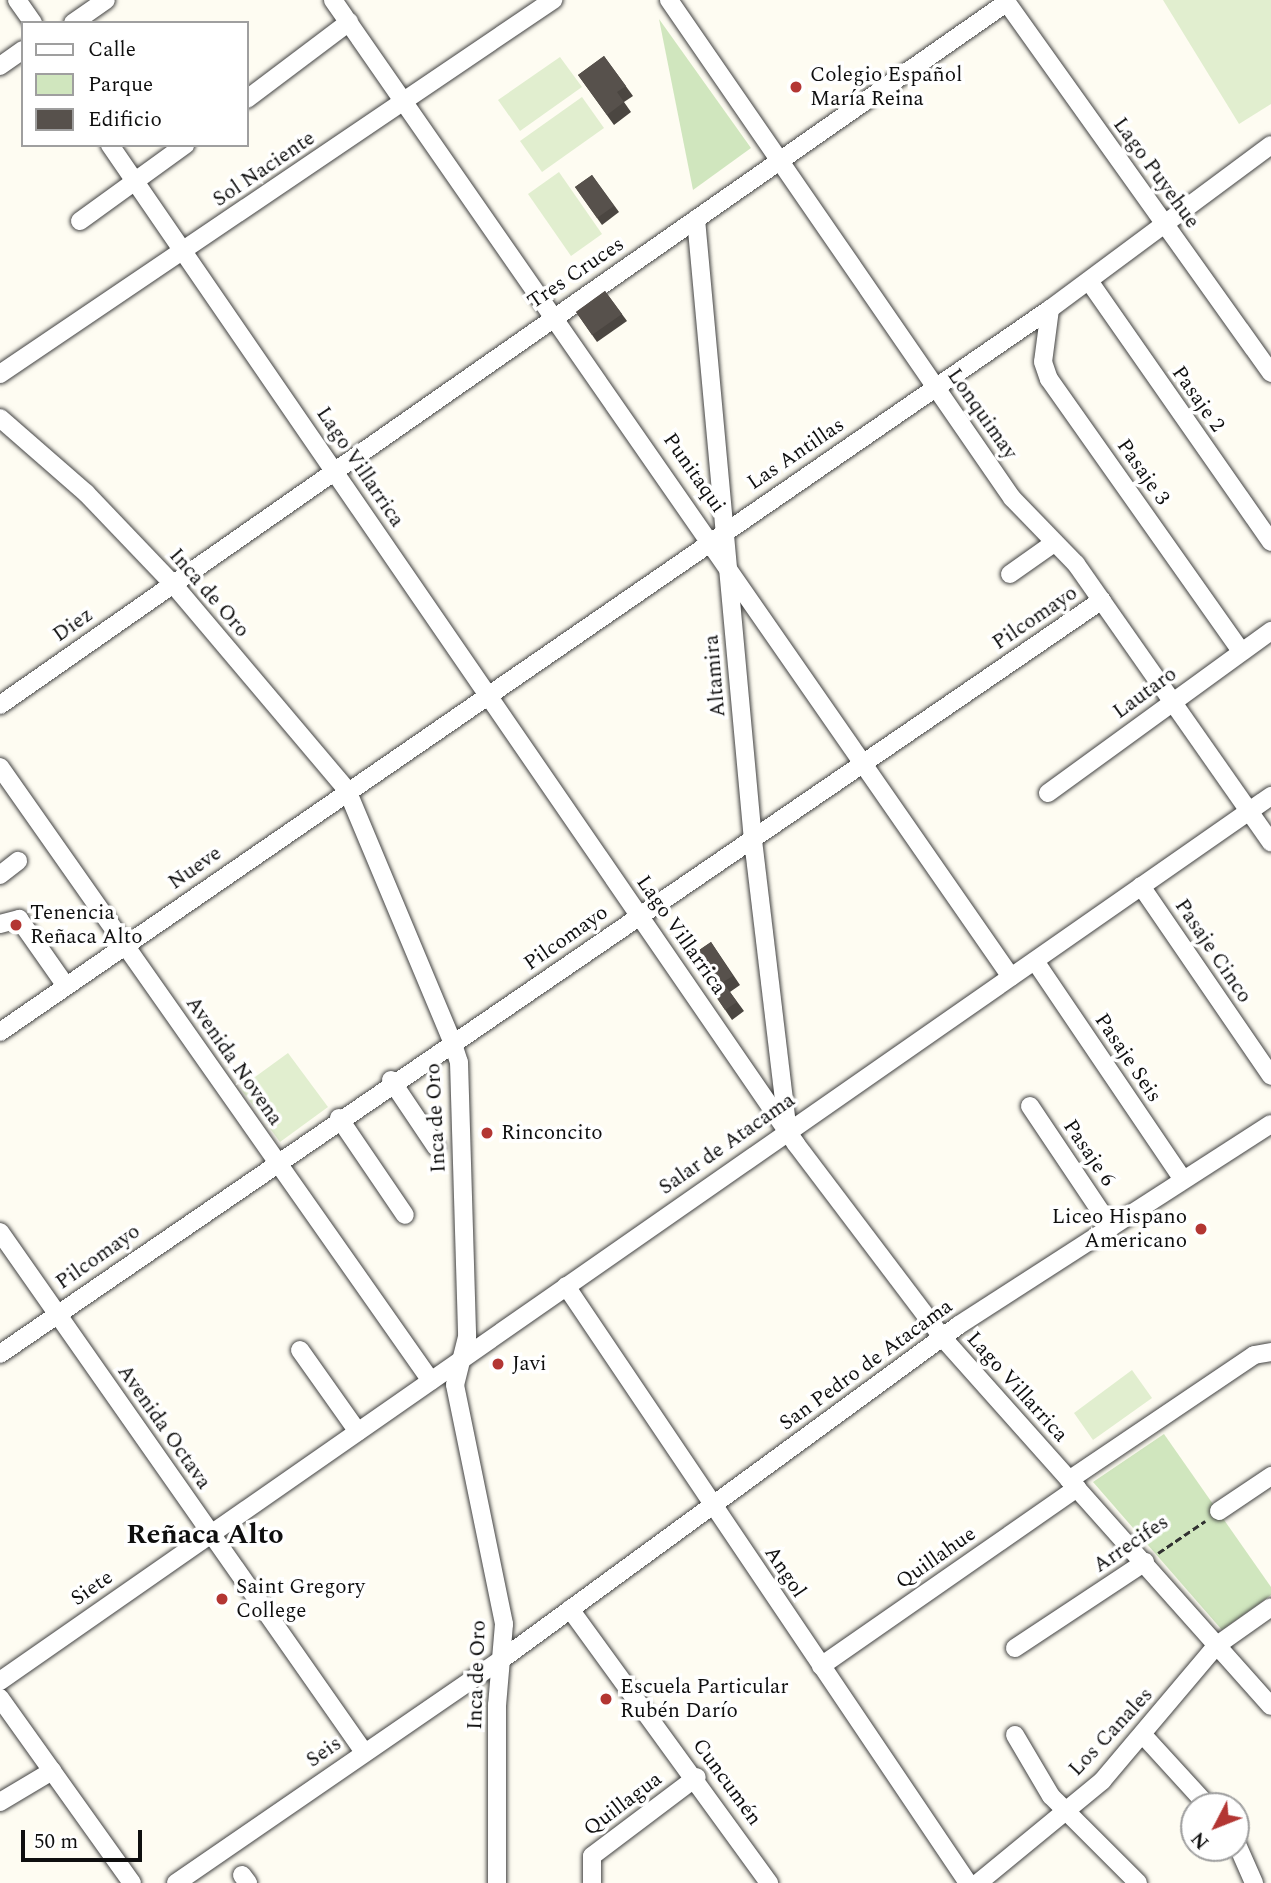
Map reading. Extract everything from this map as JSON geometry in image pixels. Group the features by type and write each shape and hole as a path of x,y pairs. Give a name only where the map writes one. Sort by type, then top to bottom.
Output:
{"street":[{"path":"17,0 32,21"},
{"path":"76,21 106,0"},
{"name":"Punitaqui","path":"333,0 718,535 728,562 1011,976"},
{"name":"Sol Naciente","path":"0,374 554,0"},
{"name":"Lonquimay","path":"669,0 1012,498 1102,600 1271,842"},
{"name":"Tres Cruces","path":"173,584 1006,1"},
{"name":"Lago Puyehue","path":"1006,1 1271,373"},
{"path":"248,98 349,22"},
{"path":"0,66 21,51"},
{"name":"Las Antillas","path":"347,790 1050,309 1271,145"},
{"name":"Lago Villarrica","path":"111,147 787,1129 942,1337 1271,1706"},
{"path":"80,221 182,147"},
{"path":"696,219 718,535"},
{"name":"Pasaje 2","path":"1089,281 1271,542"},
{"name":"Pasaje 3","path":"1050,309 1043,362 1049,379 1241,651"},
{"name":"Inca de Oro","path":"0,418 86,493 173,584 347,790 453,1044 464,1229 462,1358 456,1396 504,1624 497,1883"},
{"path":"1010,574 1054,543"},
{"name":"Altamira","path":"728,562 752,840 787,1129"},
{"name":"Diez","path":"0,705 173,584"},
{"name":"Pilcomayo","path":"0,1354 391,1080 453,1044 1102,600"},
{"name":"Lautaro","path":"1048,793 1271,631"},
{"name":"Avenida Novena","path":"0,767 431,1381"},
{"name":"Nueve","path":"0,1032 347,790"},
{"name":"Salar de Atacama","path":"210,1533 431,1381 787,1129 1035,961 1271,796"},
{"path":"0,875 18,861"},
{"name":"Pasaje Cinco","path":"1141,886 1271,1076"},
{"path":"0,924 19,919 66,986"},
{"name":"Pasaje Seis","path":"1035,961 1183,1180"},
{"path":"391,1080 436,1147"},
{"name":"Pasaje 6","path":"1030,1105 1111,1227"},
{"path":"339,1118 405,1214"},
{"name":"San Pedro de Atacama","path":"501,1660 942,1337 1271,1124"},
{"name":"Avenida Octava","path":"0,1232 364,1752"},
{"name":"Angol","path":"566,1286 968,1883"},
{"path":"300,1350 358,1432"},
{"name":"Quillahue","path":"821,1666 1073,1484 1269,1351"},
{"path":"1219,1511 1271,1476"},
{"name":"Siete","path":"0,1681 210,1533"},
{"name":"Arrecifes","path":"1015,1648 1145,1562"},
{"name":"Los Canales","path":"978,1883 1102,1781 1144,1736 1216,1646 1271,1607"},
{"name":"Cuncumén","path":"570,1609 696,1777 768,1883"},
{"name":"Seis","path":"176,1883 501,1660"},
{"path":"0,1699 132,1883"},
{"path":"1015,1735 1051,1796 1066,1808 1138,1883"},
{"path":"1144,1736 1195,1792"},
{"path":"0,1802 52,1771"},
{"name":"Quillagua","path":"591,1879 592,1856 696,1777"},
{"path":"1245,1862 1254,1883"}],"path":[{"name":"Arrecifes","path":"1145,1562 1219,1511"}],"green space":[{"path":"1163,0 1271,0 1271,104 1239,124"},
{"path":"659,19 751,148 693,190"},
{"path":"560,57 582,87 520,131 498,100"},
{"path":"582,97 604,128 542,172 520,141"},
{"path":"559,172 602,234 571,256 528,194"},
{"path":"288,1053 328,1107 280,1142 240,1088"},
{"path":"1132,1370 1152,1398 1093,1440 1074,1413"},
{"path":"1164,1434 1271,1587 1271,1595 1222,1630 1093,1482"}],"building":[{"path":"604,56 626,86 617,92 624,102 607,115 578,75"},
{"path":"592,175 614,206 597,218 575,187"},
{"path":"605,291 622,314 592,335 576,312"},
{"path":"711,942 733,976 723,982 737,1002 725,1010 689,957"}],"place":[{"name":"Colegio Español María Reina","path":"796,87"},
{"name":"Tenencia Reñaca Alto","path":"16,925"},
{"name":"Rinconcito","path":"487,1133"},
{"name":"Liceo Hispano Americano","path":"1201,1229"},
{"name":"Javi","path":"498,1364"},
{"name":"Saint Gregory College","path":"222,1599"},
{"name":"Escuela Particular Rubén Darío","path":"606,1699"}],"district":[{"name":"Reñaca Alto","path":"205,1535"}]}
